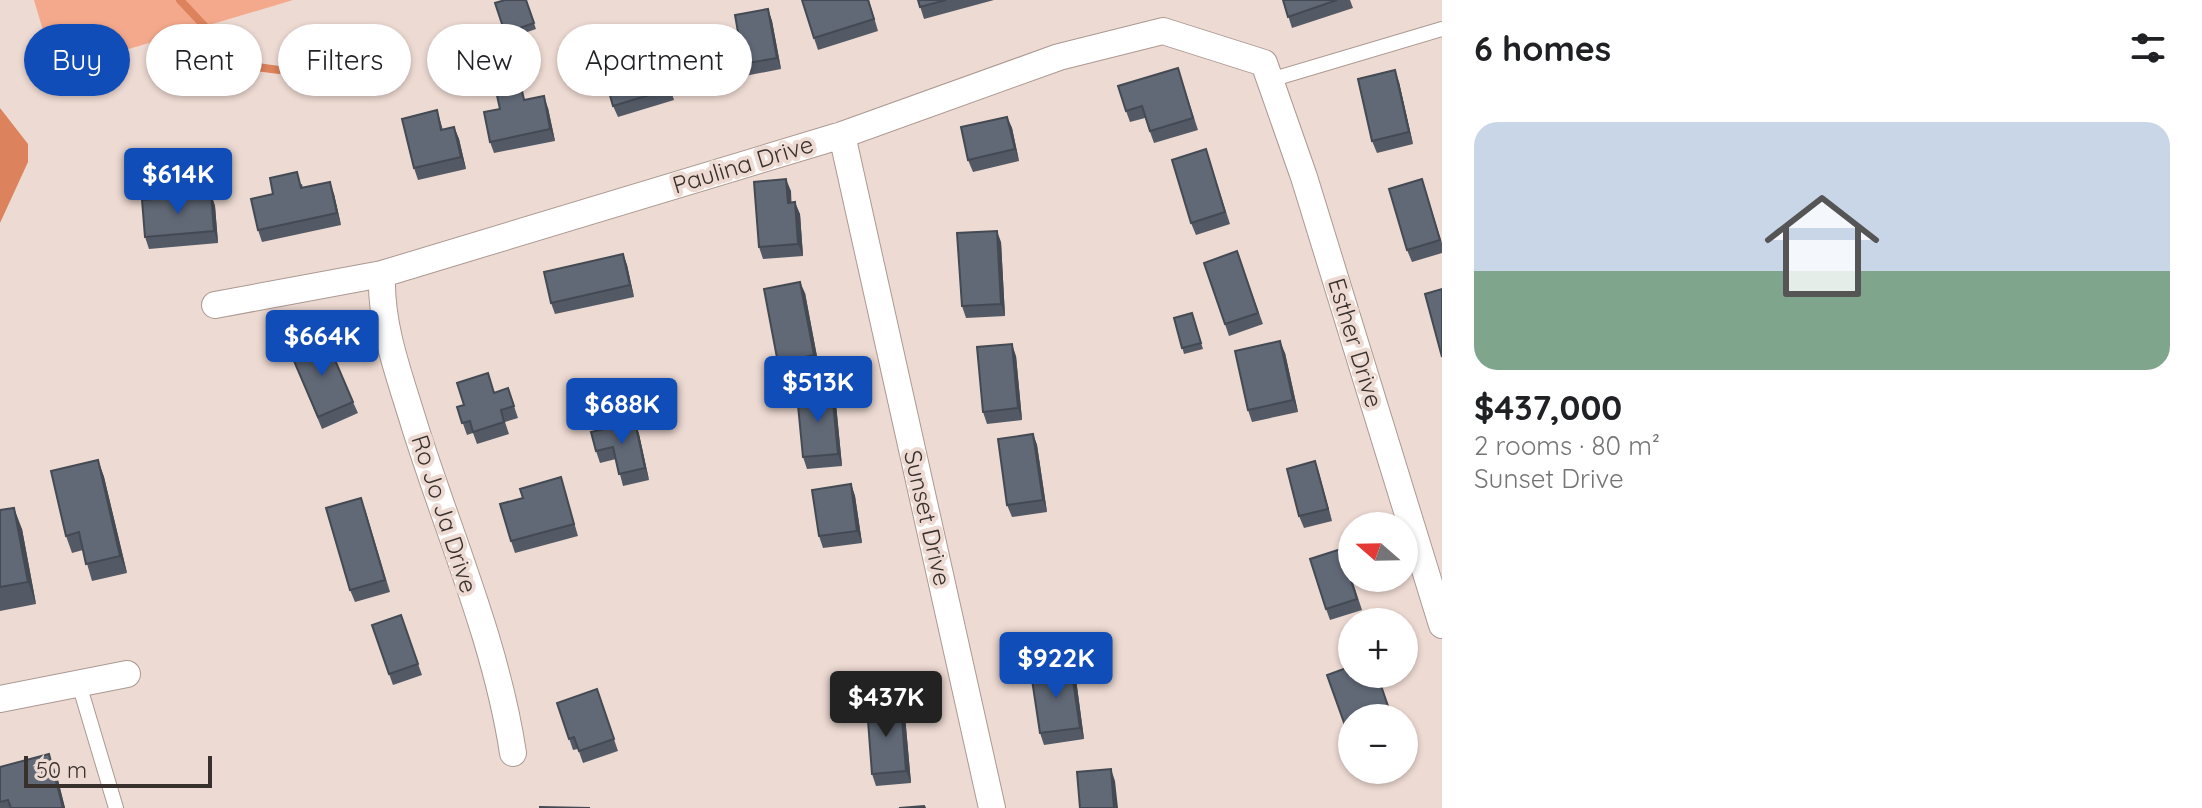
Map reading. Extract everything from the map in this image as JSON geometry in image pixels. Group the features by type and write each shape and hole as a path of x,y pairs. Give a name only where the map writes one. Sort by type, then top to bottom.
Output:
{"street":[{"name":"Paulina Drive","path":"215,305 382,274 842,135 1059,57 1163,31 1267,72"},
{"name":"Esther Drive","path":"1267,72 1442,625"},
{"name":"Sunset Drive","path":"842,135 992,808"},
{"name":"Ro Jo Ja Drive","path":"382,274 384,321 396,365 500,682 513,753"},
{"path":"0,699 127,674"}],"lane":[{"path":"1267,72 1442,29"},
{"path":"79,684 116,808"}],"shaded area":[{"path":"34,0 293,0 213,24 146,24 146,44 130,49 130,24 41,24"},
{"path":"0,108 28,144 28,162 0,223"}],"building":[{"path":"526,0 534,23 502,24 495,3"},
{"path":"802,0 868,0 874,19 814,38"},
{"path":"918,0 946,0 920,7"},
{"path":"1283,0 1337,0 1288,17"},
{"path":"768,9 777,58 752,62 752,24 737,24 735,15"},
{"path":"1178,68 1193,118 1150,131 1142,106 1126,111 1118,86"},
{"path":"1395,70 1409,132 1372,141 1358,79"},
{"path":"497,96 523,96 524,100 544,96 550,129 490,142 484,112 500,109"},
{"path":"610,96 646,96 613,106"},
{"path":"437,110 441,130 454,127 461,157 414,168 402,119"},
{"path":"1007,117 1015,149 968,160 961,127"},
{"path":"1206,149 1225,212 1191,223 1172,160"},
{"path":"297,172 301,188 330,182 337,213 258,230 251,199 273,194 270,178"},
{"path":"786,179 788,203 795,202 798,244 759,247 754,182"},
{"path":"1422,179 1440,240 1407,250 1389,189"},
{"path":"211,194 214,231 145,237 142,200"},
{"path":"997,231 1001,304 962,306 957,233"},
{"path":"1237,251 1258,313 1225,324 1204,263"},
{"path":"623,254 630,285 551,303 544,272"},
{"path":"800,282 814,355 778,363 764,289"},
{"path":"1442,289 1442,357 1425,294"},
{"path":"1192,313 1201,343 1182,348 1174,318"},
{"path":"326,339 353,402 318,417 291,354"},
{"path":"1280,341 1293,400 1248,410 1235,351"},
{"path":"1012,344 1018,408 983,412 977,347"},
{"path":"488,373 494,393 508,388 514,406 501,410 504,422 473,432 470,421 462,423 457,407 464,405 457,383"},
{"path":"832,392 838,454 803,457 797,395"},
{"path":"635,422 645,468 619,474 613,447 596,451 591,432"},
{"path":"1033,434 1043,500 1007,505 998,439"},
{"path":"98,460 120,556 86,564 79,532 66,536 51,471"},
{"path":"1315,461 1328,509 1299,516 1287,469"},
{"path":"561,477 574,524 511,541 500,504 523,498 520,489"},
{"path":"851,484 857,531 819,536 812,490"},
{"path":"361,498 385,580 350,590 326,508"},
{"path":"14,508 28,582 0,587 0,510"},
{"path":"1338,550 1338,592 1355,592 1357,599 1326,609 1310,559"},
{"path":"401,615 418,664 389,674 372,625"},
{"path":"1071,667 1080,728 1040,733 1031,673"},
{"path":"1338,671 1338,688 1382,688 1387,704 1338,706 1327,675"},
{"path":"597,689 614,739 579,751 574,737 569,739 557,703"},
{"path":"901,705 906,771 872,774 867,707"},
{"path":"49,754 63,808 11,808 8,800 0,802 0,767"},
{"path":"1111,769 1114,808 1080,808 1077,772"}],"waterway":[{"path":"180,0 210,32 220,55 235,64 278,70"}]}
